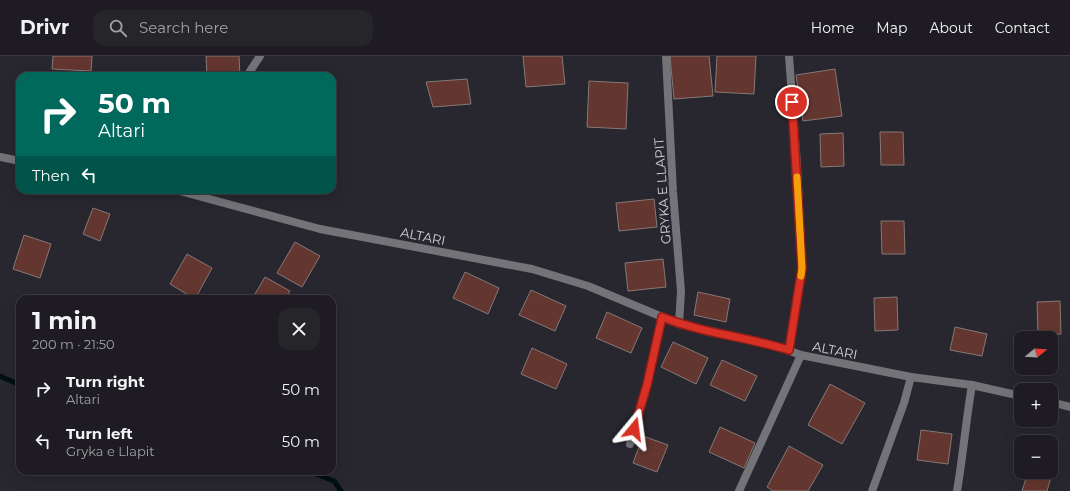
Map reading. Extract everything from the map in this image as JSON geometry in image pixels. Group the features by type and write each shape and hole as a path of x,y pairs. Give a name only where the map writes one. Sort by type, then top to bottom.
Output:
{"street":[{"path":"250,72 260,56"},
{"name":"GRYKA E LLAPIT","path":"666,56 673,192 681,291 679,324"},
{"path":"789,56 797,164 802,268 789,350"},
{"path":"0,157 16,159"},
{"name":"ALTARI","path":"191,194 320,229 532,269 588,286 679,324 747,339 789,350 801,355 911,377 972,385 1014,394"},
{"path":"630,444 647,385 662,317"},
{"path":"739,491 801,355"},
{"path":"872,491 904,403 911,377"},
{"path":"957,491 963,459 965,423 972,385"},
{"path":"1058,404 1070,407"}],"building":[{"path":"53,56 92,56 91,71 52,69"},
{"path":"206,56 239,56 240,72 207,72"},
{"path":"523,56 562,56 565,84 526,87"},
{"path":"670,56 709,56 713,96 674,99"},
{"path":"717,56 756,56 754,94 715,92"},
{"path":"835,69 842,116 803,121 796,75"},
{"path":"467,79 471,104 433,107 426,82"},
{"path":"589,81 628,83 626,129 587,127"},
{"path":"880,132 903,132 904,165 881,165"},
{"path":"843,133 844,166 821,167 820,134"},
{"path":"654,199 657,227 619,231 616,203"},
{"path":"93,208 110,214 100,241 83,234"},
{"path":"881,221 904,221 905,254 882,254"},
{"path":"24,235 51,244 40,278 13,269"},
{"path":"295,242 320,256 302,287 277,273"},
{"path":"187,254 212,268 197,295 188,295 170,284"},
{"path":"663,259 666,287 628,291 625,263"},
{"path":"465,272 499,288 488,314 453,298"},
{"path":"265,277 290,291 288,295 254,295"},
{"path":"531,290 566,306 555,331 519,315"},
{"path":"698,292 730,299 726,322 694,315"},
{"path":"897,297 898,330 875,331 874,298"},
{"path":"1060,301 1061,334 1058,334 1058,331 1038,331 1037,302"},
{"path":"607,312 642,328 631,353 596,338"},
{"path":"955,327 987,334 982,356 950,350"},
{"path":"673,342 708,358 696,384 661,367"},
{"path":"532,348 567,364 556,389 521,374"},
{"path":"722,360 757,376 745,401 710,385"},
{"path":"830,384 865,403 842,444 808,425"},
{"path":"720,427 755,443 744,468 709,452"},
{"path":"921,430 952,434 948,464 917,460"},
{"path":"643,436 668,445 657,472 633,463"},
{"path":"789,446 823,465 808,491 773,491 767,487"},
{"path":"1026,479 1051,479 1047,491 1022,491"}],"waterway":[{"path":"0,376 16,383"},
{"path":"318,475 334,481 341,491"}],"slow traffic":[{"path":"797,177 802,268 801,276"}],"route":[{"path":"634,429 647,385 662,317 679,324 789,350 802,268 797,164 792,102"}]}
